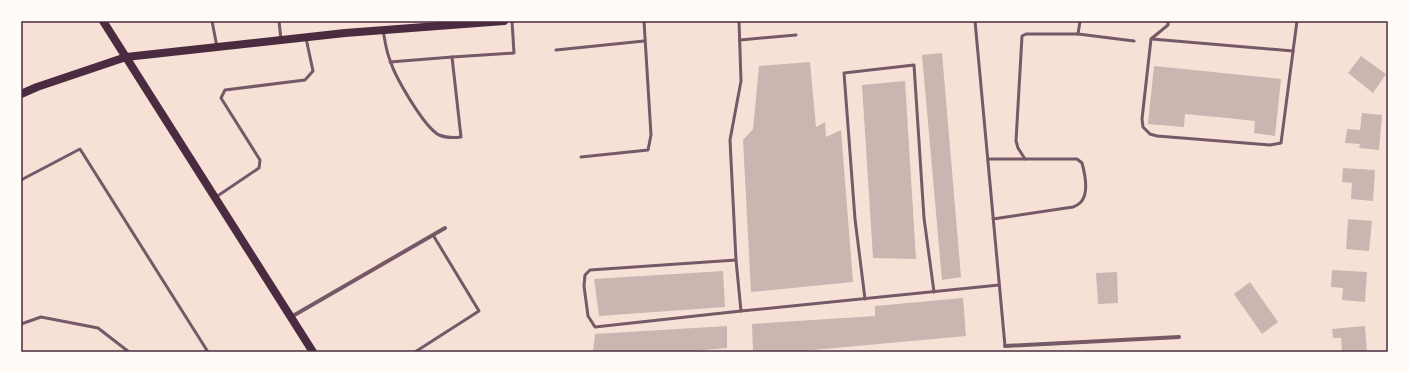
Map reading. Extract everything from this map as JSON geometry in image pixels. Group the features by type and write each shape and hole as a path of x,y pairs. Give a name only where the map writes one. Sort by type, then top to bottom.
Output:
{"main road":[{"path":"103,21 313,352"},
{"path":"21,94 37,87 126,57 446,23 504,21"}],"street":[{"path":"291,318 445,228"},
{"path":"1005,346 1179,337"}],"lane":[{"path":"212,21 217,47"},
{"path":"279,21 281,40"},
{"path":"390,62 514,53 512,21"},
{"path":"581,157 648,150 651,135 644,41 644,21"},
{"path":"739,21 741,82 730,140 736,260 741,311"},
{"path":"975,21 1005,346"},
{"path":"1078,34 1080,21"},
{"path":"1168,21 1168,25 1151,39 1142,119 1143,127 1150,134 1157,136 1270,145 1281,143 1297,21"},
{"path":"383,30 390,62 409,98 426,122 438,134 445,137 460,137 452,57"},
{"path":"1025,159 1018,148 1016,140 1022,36 1026,34 1078,34 1134,41"},
{"path":"740,40 796,35"},
{"path":"215,198 259,168 260,160 221,98 225,90 305,80 313,71 306,37"},
{"path":"1151,39 1293,51"},
{"path":"556,50 644,41"},
{"path":"865,299 855,219 844,73 914,65 924,218 934,292"},
{"path":"21,180 80,149 208,352"},
{"path":"988,159 1077,159 1082,163 1085,172 1085,195 1081,203 1073,207 993,219"},
{"path":"415,352 479,311 433,235"},
{"path":"736,260 590,270 585,275 584,286 588,316 595,327 999,285"},
{"path":"21,324 41,318 98,328 129,352"}],"building":[{"path":"942,53 961,277 942,280 922,55"},
{"path":"1361,56 1386,74 1373,93 1348,73"},
{"path":"810,62 816,127 825,122 826,137 841,130 853,282 751,292 743,140 753,129 759,66"},
{"path":"1154,66 1281,79 1275,136 1254,133 1255,121 1185,114 1184,127 1148,124"},
{"path":"905,81 916,259 873,258 862,85"},
{"path":"1362,113 1382,115 1379,150 1359,148 1360,144 1345,143 1347,129 1360,130"},
{"path":"1343,168 1375,170 1373,201 1351,199 1352,183 1342,182"},
{"path":"1348,219 1372,221 1369,251 1346,249"},
{"path":"1332,270 1367,272 1365,302 1342,300 1343,288 1331,287"},
{"path":"723,271 725,307 599,316 594,279"},
{"path":"1117,272 1118,303 1098,304 1096,273"},
{"path":"1250,282 1278,322 1262,334 1234,294"},
{"path":"963,298 966,336 791,352 753,352 752,324 875,316 875,306"},
{"path":"727,326 727,348 680,352 593,352 595,334"},
{"path":"1365,326 1367,352 1342,352 1341,338 1333,338 1332,329"}]}
